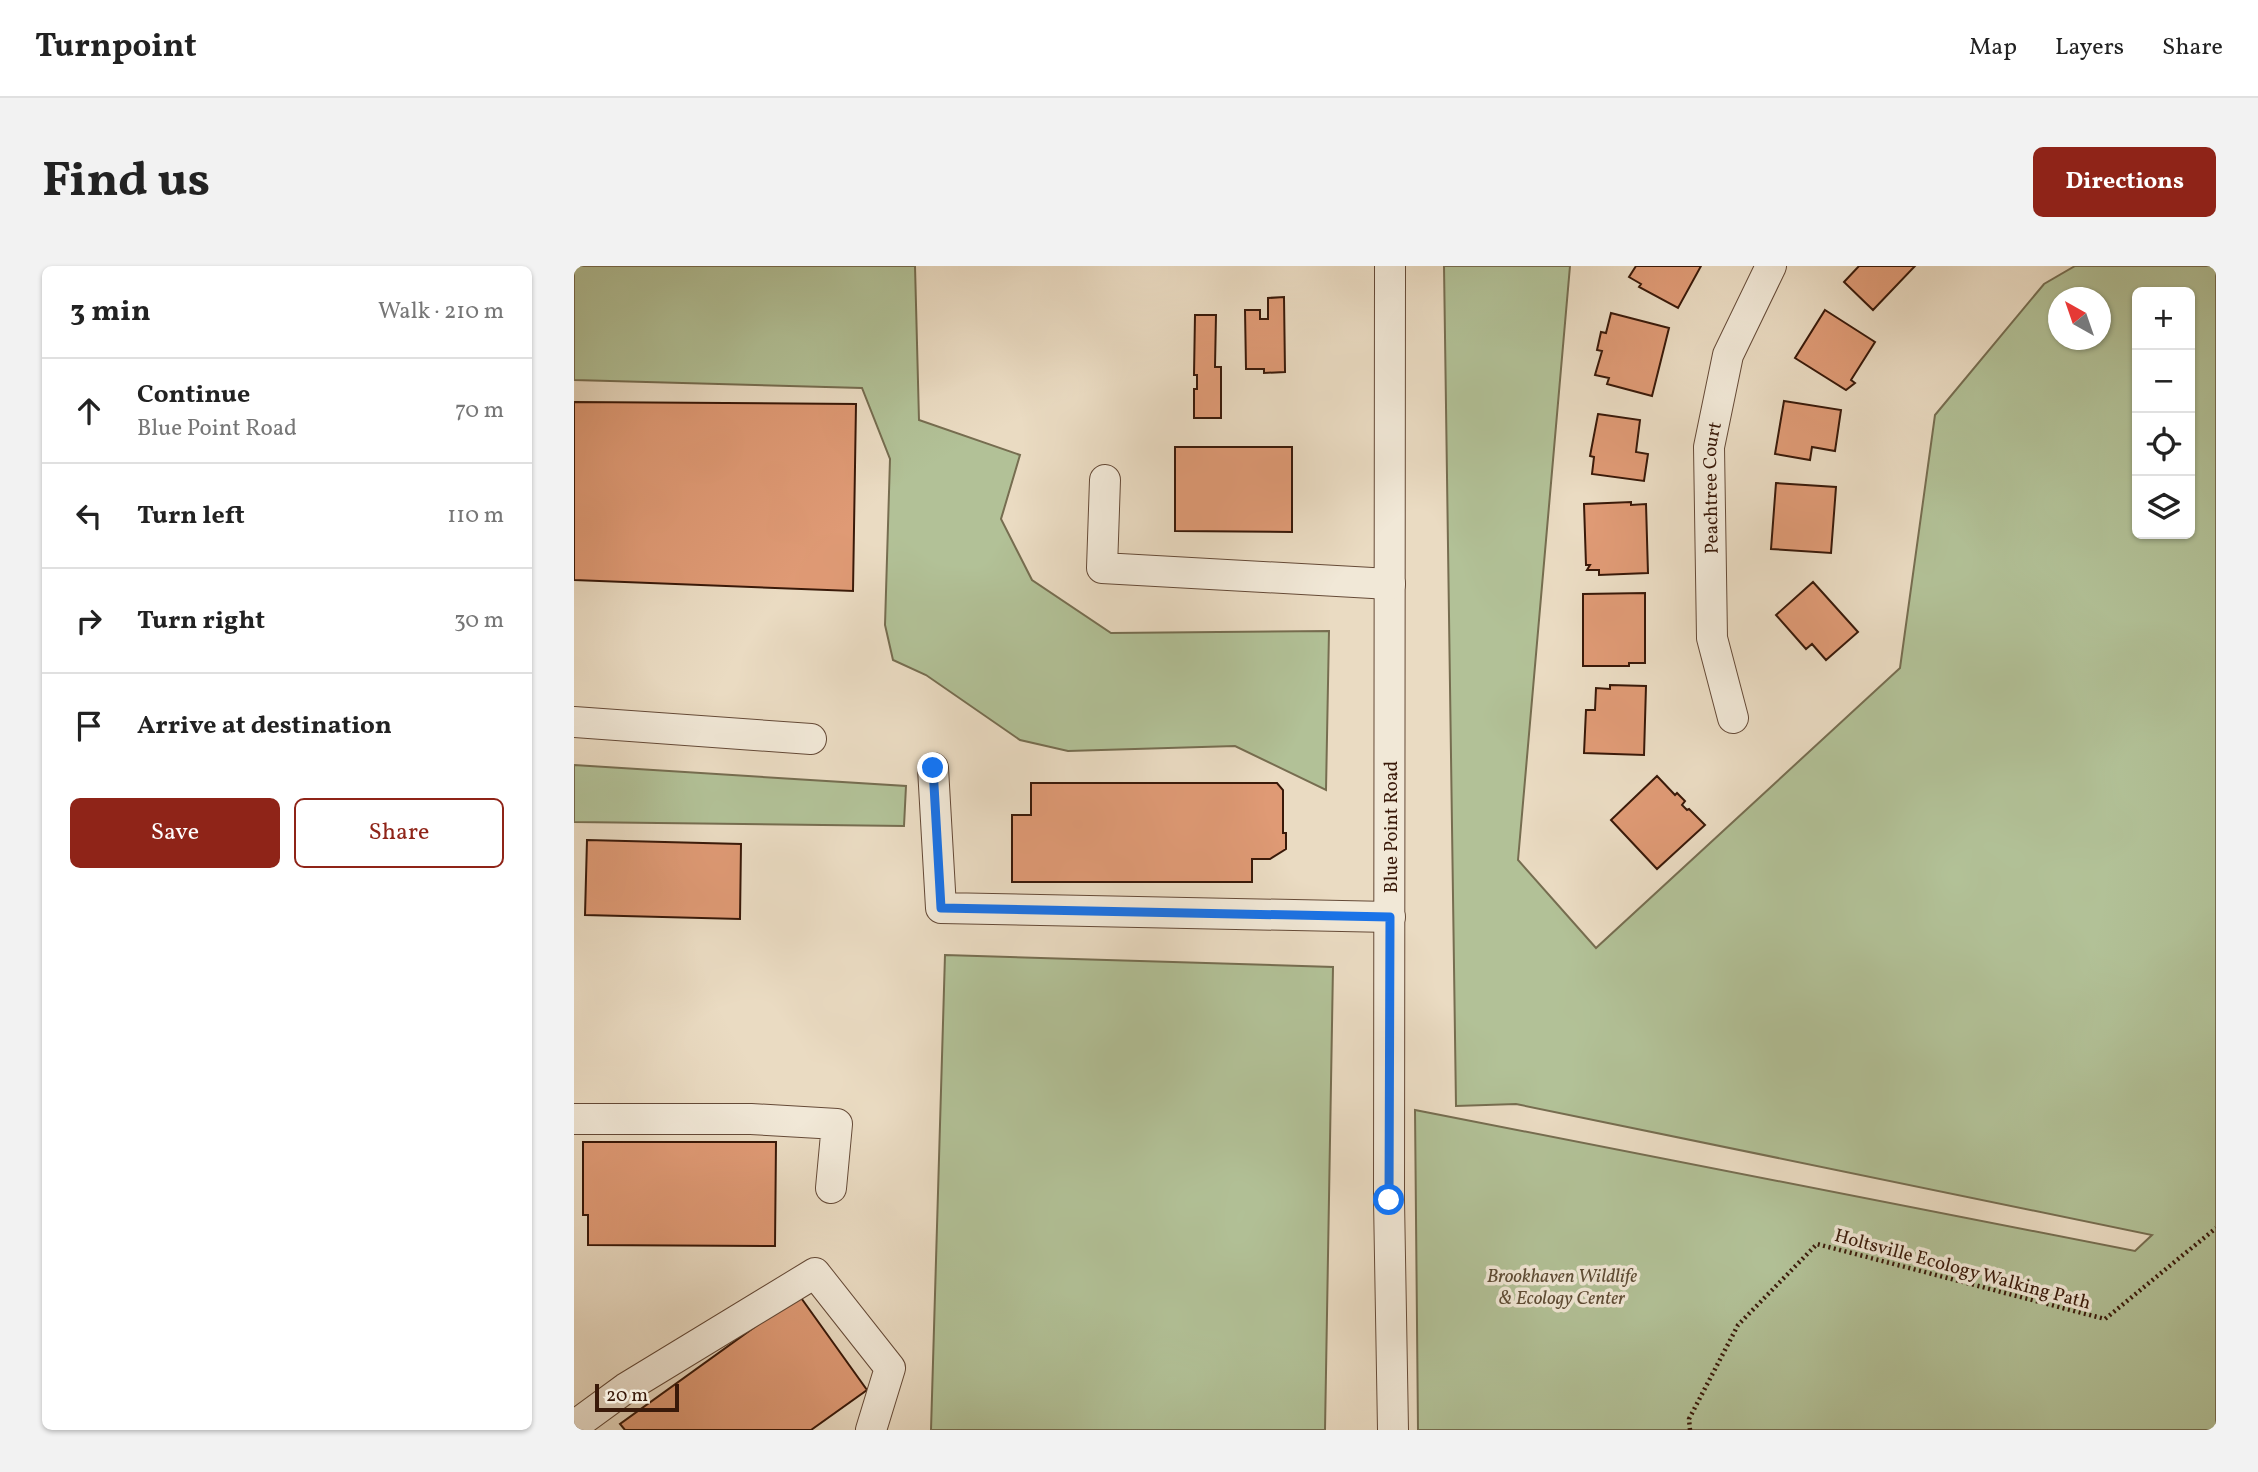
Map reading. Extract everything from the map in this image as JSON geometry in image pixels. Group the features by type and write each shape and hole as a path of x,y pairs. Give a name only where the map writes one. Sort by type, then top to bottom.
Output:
{"street":[{"name":"Blue Point Road","path":"1390,266 1389,1200 1393,1430"},
{"name":"Peachtree Court","path":"1733,718 1712,638 1709,447 1728,355 1771,266"},
{"path":"1105,480 1102,569 1390,584"},
{"path":"574,722 811,739"},
{"path":"933,768 941,908 1390,917"},
{"path":"574,1119 751,1119 836,1124 831,1188"},
{"path":"574,1426 626,1388 815,1273 890,1368 871,1430"}],"path":[{"name":"Holtsville Ecology Walking Path","path":"1690,1430 1689,1419 1738,1325 1817,1244 2105,1319 2216,1228"}],"green space":[{"path":"574,266 915,266 919,420 1020,455 1001,519 1032,580 1111,633 1329,631 1326,790 1235,746 1068,751 1020,740 926,675 893,660 885,625 890,459 862,388 574,380"},
{"name":"Brookhaven Wildlife & Ecology Center","path":"1444,266 1570,266 1518,860 1596,948 1900,668 1935,415 2044,284 2075,266 2216,266 2216,1430 1418,1430 1415,1110 2135,1251 2152,1235 1516,1104 1456,1106"},
{"path":"574,765 906,786 904,826 574,822"},
{"path":"945,955 1333,967 1325,1430 931,1430"}],"building":[{"path":"1636,266 1701,266 1678,308 1639,287 1641,284 1629,277"},
{"path":"1859,266 1915,266 1873,310 1844,282"},
{"path":"1284,297 1285,372 1264,373 1264,369 1246,369 1245,310 1260,310 1260,319 1268,319 1268,298"},
{"path":"1825,310 1875,342 1851,380 1855,383 1846,390 1795,358"},
{"path":"1611,313 1669,328 1652,396 1607,384 1609,378 1595,375 1602,351 1597,350 1601,332 1606,333"},
{"path":"1195,315 1216,315 1215,367 1221,367 1221,418 1194,418 1194,389 1197,389 1197,375 1194,375"},
{"path":"1784,401 1841,410 1835,451 1812,447 1810,460 1775,454"},
{"path":"574,402 856,404 853,591 574,580"},
{"path":"1598,414 1640,420 1636,452 1648,454 1644,481 1592,474 1594,457 1590,456"},
{"path":"1175,447 1292,447 1292,532 1175,531"},
{"path":"1776,483 1836,487 1831,553 1771,549"},
{"path":"1631,502 1631,505 1646,504 1648,573 1599,575 1599,570 1587,570 1590,565 1586,565 1584,504"},
{"path":"1813,582 1858,632 1826,660 1812,644 1806,649 1776,615"},
{"path":"1645,593 1645,663 1629,663 1629,666 1583,666 1583,594"},
{"path":"1610,685 1646,686 1644,755 1584,753 1586,710 1595,710 1596,688 1610,689"},
{"path":"1657,776 1675,795 1677,793 1685,801 1682,805 1705,825 1657,869 1611,820"},
{"path":"1031,783 1277,783 1283,790 1283,833 1286,833 1286,849 1270,859 1252,859 1252,882 1012,882 1012,815 1031,815"},
{"path":"587,840 741,844 740,919 585,915"},
{"path":"583,1142 776,1142 775,1246 588,1245 588,1215 583,1215"},
{"path":"799,1295 867,1390 811,1430 625,1430 620,1424"}],"route":[{"path":"933,768 941,908 1390,917 1389,1200"}]}
